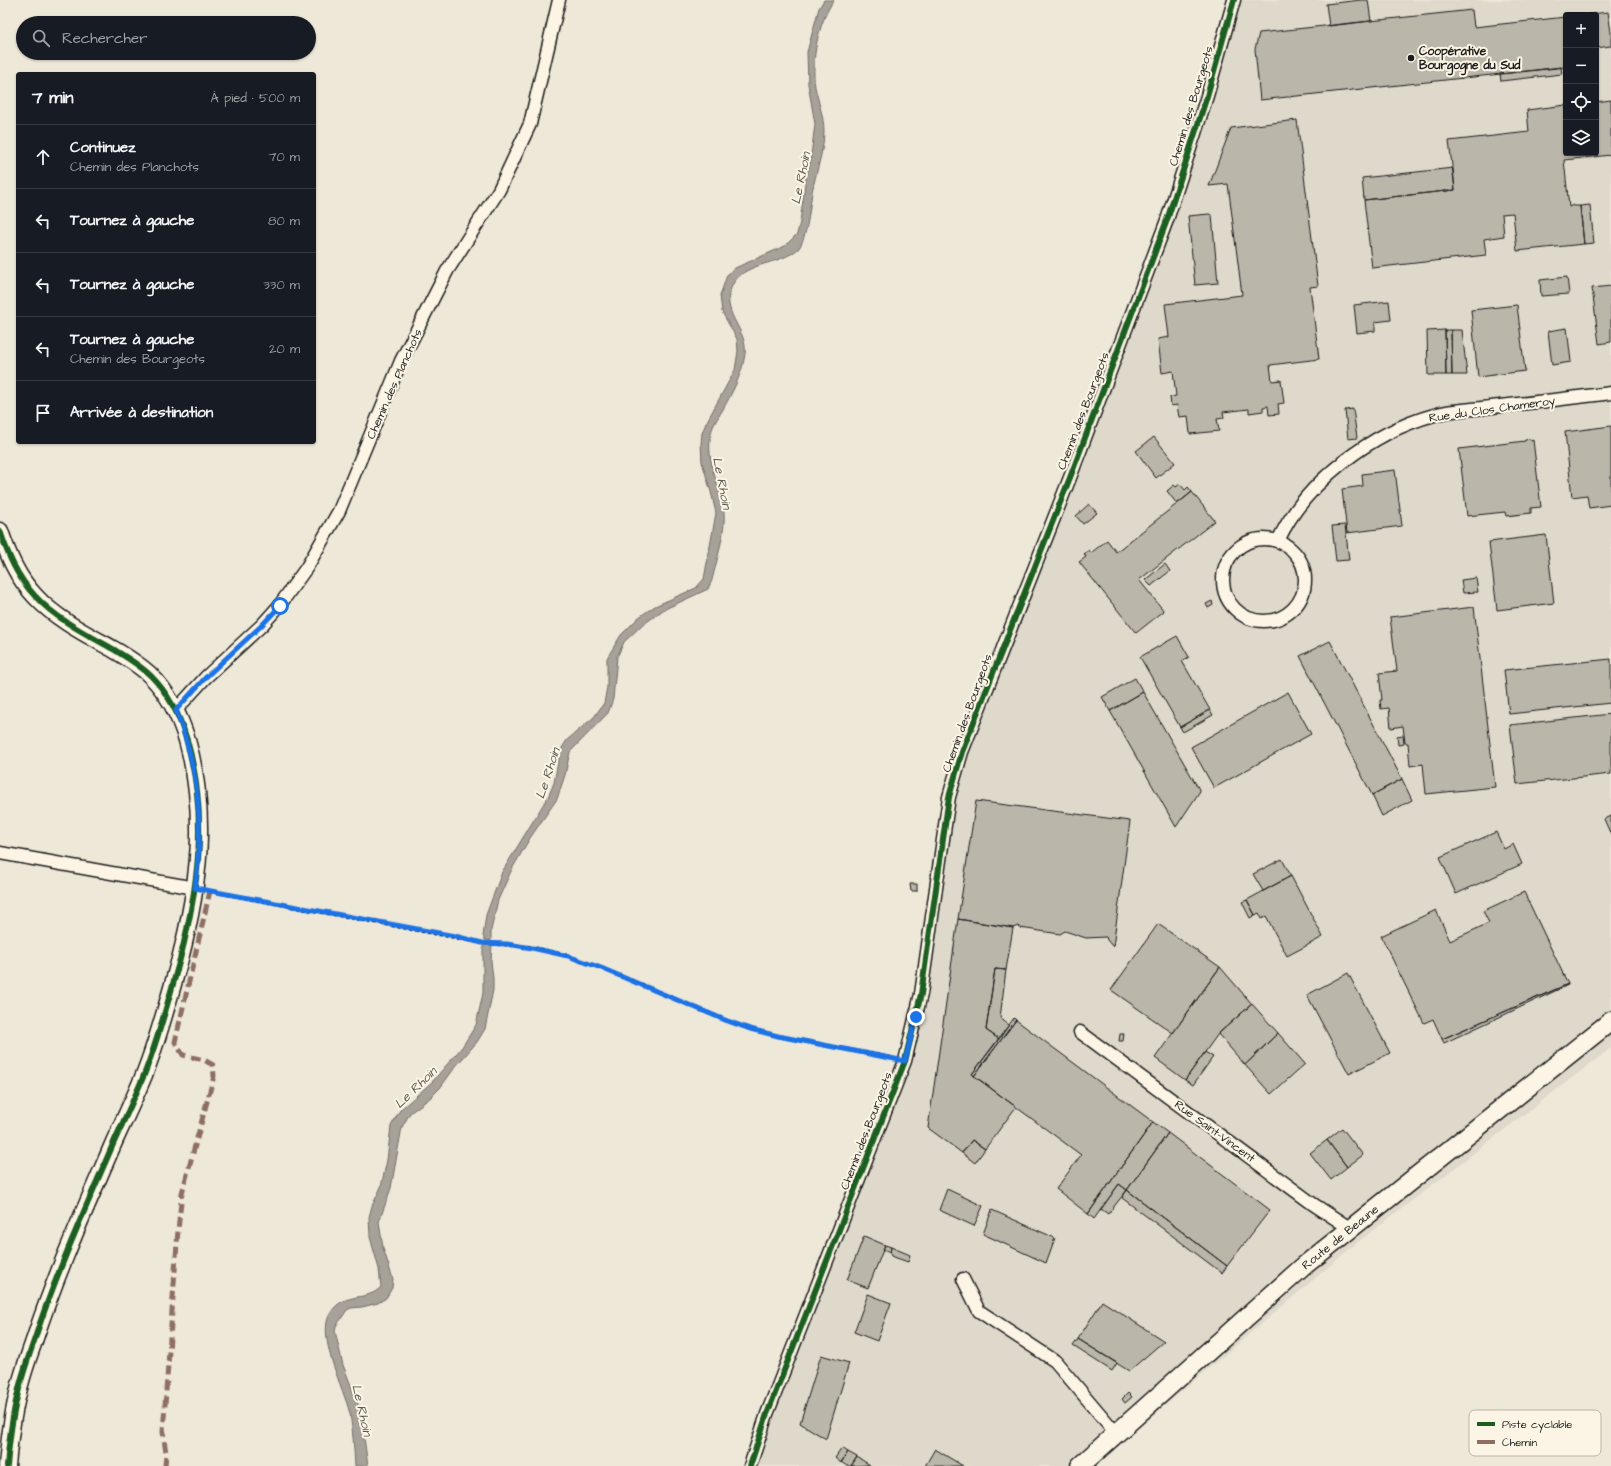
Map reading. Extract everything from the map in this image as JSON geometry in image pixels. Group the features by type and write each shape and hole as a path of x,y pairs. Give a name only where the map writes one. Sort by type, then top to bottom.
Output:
{"main road":[{"name":"Route de Beaune","path":"1080,1466 1305,1265 1611,1021"}],"street":[{"name":"Chemin des Planchots","path":"176,710 206,677 262,625 280,606 307,567 332,523 350,486 401,361 446,271 499,190 530,124 559,0"},
{"name":"Chemin des Bourgeots","path":"750,1466 767,1414 905,1061 921,994 949,797 955,774 973,722 1068,482 1166,220 1208,96 1234,0"},
{"name":"Rue du Clos Chameroy","path":"1278,540 1297,508 1316,486 1369,443 1401,426 1435,414 1611,393"},
{"path":"0,532 13,565 34,595 61,618 137,664 152,677 164,692 176,710 194,769 200,830 199,860 195,888 185,937 167,1007 156,1043 143,1076 58,1271 33,1342 18,1392 7,1466"},
{"path":"1259,538 1278,540 1287,545 1301,560 1306,579 1305,589 1296,606 1284,616 1270,621 1251,619 1234,608 1226,595 1223,580 1227,561 1233,552 1249,541 1259,538"},
{"path":"0,853 195,888"},
{"name":"Rue Saint-Vincent","path":"1080,1032 1313,1204 1351,1229"},
{"path":"963,1279 979,1311 1055,1361 1116,1433"}],"path":[{"path":"195,888 455,936 482,943 495,943 532,948 568,956 750,1029 905,1061"}],"shaded area":[{"path":"824,0 834,0 828,9 820,30 815,53 814,76 815,87 823,120 824,139 804,237 799,248 791,254 751,269 742,274 735,281 730,291 730,308 732,316 743,338 745,354 742,369 736,384 714,425 711,434 710,454 724,513 724,528 712,580 708,589 663,610 640,627 624,642 617,657 613,699 608,713 570,752 565,775 557,799 530,838 512,869 498,900 491,930 491,941 485,940 483,936 486,915 502,872 549,795 554,783 562,748 567,740 594,717 604,703 607,687 607,658 621,635 639,617 655,606 696,588 704,579 716,513 702,462 702,433 735,370 738,351 737,339 722,312 720,296 727,275 735,268 785,246 797,234 806,176 810,163 815,124 808,84 807,52 819,8"},
{"path":"1228,0 1611,0 1611,1048 1358,1242 1129,1436 1097,1466 745,1466 900,1076 914,998 945,788 983,685 1131,301 1181,162"},
{"path":"492,944 491,961 493,990 485,1029 477,1042 456,1066 440,1088 430,1098 410,1113 402,1127 391,1188 379,1222 383,1248 393,1279 392,1288 386,1298 378,1303 347,1310 336,1326 335,1331 343,1365 357,1401 361,1417 368,1466 355,1466 350,1414 328,1348 326,1334 327,1322 331,1312 343,1301 375,1292 381,1287 379,1269 370,1237 369,1217 372,1206 381,1187 387,1160 391,1126 400,1110 432,1082 462,1047 476,1025 483,993 483,945"}],"building":[{"path":"1368,0 1371,21 1329,26 1326,4"},
{"name":"Coopérative Bourgogne du Sud","path":"1472,10 1474,27 1563,17 1563,67 1260,100 1255,49 1259,33"},
{"path":"1608,12 1611,32 1611,46 1599,48 1599,13"},
{"path":"1561,67 1562,74 1501,81 1500,74"},
{"path":"1611,100 1611,155 1564,160 1569,207 1573,205 1580,206 1584,244 1517,251 1513,213 1502,214 1504,236 1484,239 1486,255 1372,268 1364,200 1455,190 1449,141 1529,132 1527,110 1563,105 1563,156 1599,156 1599,102"},
{"path":"1297,120 1318,286 1310,287 1319,359 1270,365 1272,381 1281,380 1284,403 1278,404 1279,414 1269,415 1268,406 1263,407 1263,411 1249,413 1249,409 1223,412 1224,418 1217,419 1219,431 1190,434 1188,416 1179,417 1177,405 1171,406 1170,397 1176,396 1173,371 1162,373 1158,339 1169,337 1165,304 1242,295 1228,184 1209,186 1231,128"},
{"path":"1453,168 1455,190 1364,200 1362,178"},
{"path":"1590,205 1594,243 1584,244 1580,206"},
{"path":"1212,215 1218,283 1195,285 1188,216"},
{"path":"1567,277 1569,294 1541,296 1540,280"},
{"path":"1611,286 1611,342 1599,344 1592,288"},
{"path":"1389,301 1391,320 1375,322 1375,331 1357,333 1354,305"},
{"path":"1517,305 1525,371 1478,377 1471,310"},
{"path":"1567,328 1571,362 1552,365 1548,331"},
{"path":"1445,330 1446,375 1428,375 1427,331"},
{"path":"1445,330 1451,330 1452,375 1446,375"},
{"path":"1451,330 1462,330 1467,375 1452,375"},
{"path":"1353,409 1357,438 1348,439 1345,410"},
{"path":"1611,426 1611,505 1589,508 1587,495 1572,497 1565,432"},
{"path":"1154,437 1175,463 1156,478 1136,451"},
{"path":"1530,439 1531,441 1533,440 1541,507 1531,508 1531,513 1506,516 1505,512 1467,516 1459,449 1525,441"},
{"path":"1395,470 1402,526 1347,533 1342,489 1363,486 1362,474"},
{"path":"1180,484 1185,490 1188,487 1192,492 1177,504 1167,491 1174,485 1176,487"},
{"path":"1192,492 1215,521 1139,580 1164,611 1136,633 1079,562 1086,557 1084,554 1089,550 1091,553 1107,540 1116,552"},
{"path":"1089,504 1097,513 1083,524 1076,516"},
{"path":"1345,525 1349,560 1336,561 1332,526"},
{"path":"1546,535 1554,603 1497,610 1489,542"},
{"path":"1165,564 1170,571 1151,586 1145,580"},
{"path":"1476,578 1478,592 1463,593 1461,580"},
{"path":"1212,601 1213,605 1208,608 1206,604"},
{"path":"1474,607 1495,787 1426,794 1423,764 1410,766 1408,743 1405,743 1403,726 1391,728 1389,708 1381,709 1380,700 1382,700 1379,673 1397,671 1390,617"},
{"path":"1177,636 1189,657 1182,661 1210,710 1180,727 1140,657"},
{"path":"1330,641 1402,779 1372,795 1300,656"},
{"path":"1611,659 1611,703 1509,714 1504,670"},
{"path":"1135,678 1143,692 1110,711 1102,697"},
{"path":"1143,692 1200,791 1176,827 1110,711"},
{"path":"1288,692 1311,734 1214,788 1191,747"},
{"path":"1210,710 1213,715 1183,732 1180,727"},
{"path":"1611,714 1611,774 1517,784 1510,725"},
{"path":"1403,735 1404,744 1398,745 1397,736"},
{"path":"1402,779 1412,800 1382,816 1372,795"},
{"path":"976,801 1130,821 1113,947 1106,937 1086,938 1065,931 1060,934 1020,928 1018,926 1013,928 958,919"},
{"path":"1611,816 1611,835 1604,819"},
{"path":"1496,832 1504,849 1513,844 1522,864 1456,894 1440,857"},
{"path":"1282,859 1291,876 1263,891 1253,874"},
{"path":"1291,876 1323,937 1287,956 1266,916 1262,919 1259,913 1255,915 1247,900"},
{"path":"910,884 917,884 917,891 911,891"},
{"path":"1524,892 1568,984 1442,1039 1433,1019 1424,1023 1381,936 1436,910 1450,941 1489,923 1483,911"},
{"path":"1247,900 1255,915 1250,918 1242,902"},
{"path":"958,919 1013,928 1006,970 995,969 986,1030 999,1039 972,1074 1016,1107 985,1149 972,1140 962,1153 928,1128"},
{"path":"1158,924 1220,967 1173,1033 1111,990"},
{"path":"1220,967 1252,1004 1218,1034 1185,1080 1155,1058"},
{"path":"995,969 1006,970 1000,1018 1009,1025 999,1039 986,1030"},
{"path":"1348,973 1390,1053 1349,1074 1307,995"},
{"path":"1568,984 1444,1043 1442,1039"},
{"path":"1252,1004 1278,1033 1245,1065 1218,1034"},
{"path":"1014,1018 1016,1020 974,1076 972,1074"},
{"path":"1016,1020 1153,1122 1088,1214 1056,1189 1081,1155 974,1076"},
{"path":"1278,1033 1305,1064 1271,1094 1245,1065"},
{"path":"1120,1034 1124,1034 1123,1041 1119,1041"},
{"path":"1205,1052 1213,1057 1193,1085 1185,1080"},
{"path":"1153,1122 1168,1133 1127,1190 1119,1184 1094,1219 1088,1214"},
{"path":"1342,1128 1363,1155 1347,1167 1327,1140"},
{"path":"1168,1133 1270,1210 1227,1266 1127,1190"},
{"path":"972,1140 985,1149 975,1163 962,1153"},
{"path":"1327,1140 1347,1167 1331,1180 1310,1153"},
{"path":"1119,1184 1127,1190 1108,1214 1101,1209"},
{"path":"947,1189 983,1206 974,1226 939,1210"},
{"path":"1127,1190 1227,1266 1222,1273 1122,1198"},
{"path":"992,1210 1055,1238 1046,1263 983,1234"},
{"path":"864,1236 885,1245 868,1288 847,1280"},
{"path":"885,1245 891,1247 890,1252 883,1249"},
{"path":"891,1247 910,1255 908,1262 891,1256"},
{"path":"868,1294 891,1303 877,1341 854,1332"},
{"path":"1102,1301 1164,1341 1129,1371 1078,1339"},
{"path":"1078,1339 1117,1363 1112,1371 1073,1346"},
{"path":"821,1355 849,1363 826,1439 800,1423"},
{"path":"1128,1393 1132,1397 1125,1403 1122,1399"},
{"path":"842,1448 848,1452 841,1463 835,1458"},
{"path":"935,1449 963,1466 925,1466"},
{"path":"848,1452 857,1457 851,1466 847,1466 841,1462"},
{"path":"857,1457 870,1465 851,1466"}],"marked path":[{"path":"165,1466 166,1453 163,1432 182,1193 214,1076 213,1065 204,1060 183,1055 175,1042 210,891"}],"cycle path":[{"path":"750,1466 767,1414 905,1061 921,994 949,797 962,752 1071,475 1167,220 1207,96 1234,0"},
{"path":"0,531 6,549 18,573 29,589 43,604 72,626 138,665 147,672 163,690 177,714 187,740 194,768 199,823 196,877 192,904 187,931 164,1017 144,1075 82,1215 44,1313 26,1365 16,1402 12,1420 7,1466"}],"place":[{"name":"Coopérative Bourgogne du Sud","path":"1411,58"}],"route":[{"path":"280,606 262,625 206,677 176,710 194,769 198,799 200,830 199,860 195,888 455,936 482,943 507,944 568,956 750,1029 905,1061 916,1017"}],"water label":[{"name":"Le Rhoin","path":"800,178"},
{"name":"Le Rhoin","path":"723,483"},
{"name":"Le Rhoin","path":"547,773"},
{"name":"Le Rhoin","path":"415,1087"},
{"name":"Le Rhoin","path":"363,1410"}]}
